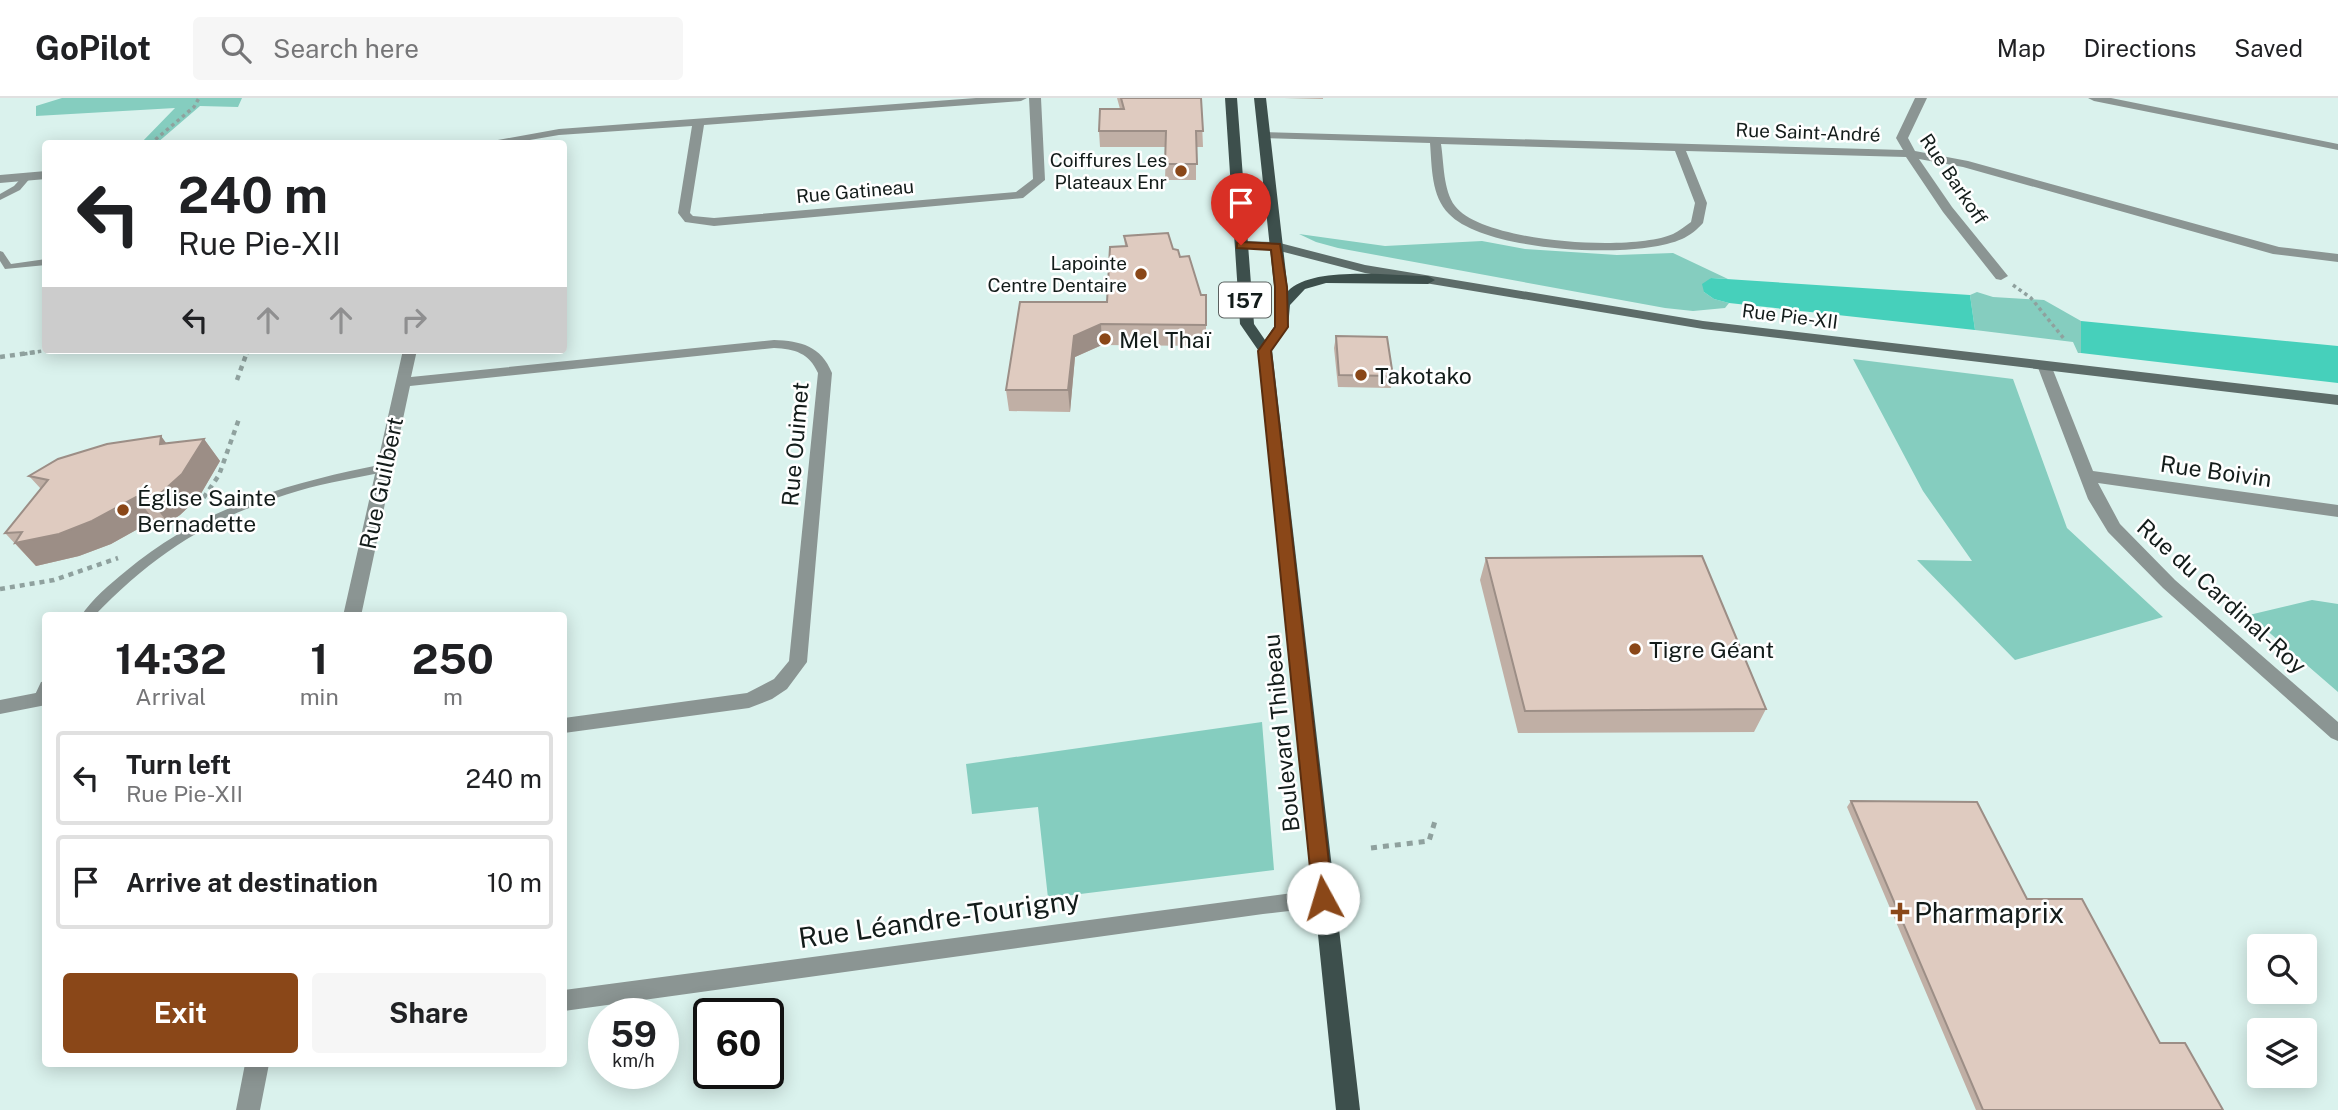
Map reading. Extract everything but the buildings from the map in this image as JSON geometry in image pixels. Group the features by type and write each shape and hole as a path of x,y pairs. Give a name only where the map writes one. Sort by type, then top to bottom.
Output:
{"main road":[{"name":"Boulevard Thibeau","path":"1231,98 1247,324 1265,351 1348,1110"},
{"name":"157","path":"1260,98 1283,304 1281,327 1265,351"},
{"path":"1283,304 1300,286 1325,279 1428,279"}],"street":[{"path":"504,140 551,132 1021,98"},
{"name":"Rue Gatineau","path":"699,120 684,214 689,219 714,222 1019,195 1039,180 1035,98"},
{"name":"Rue Barkoff","path":"1920,98 1902,138 1910,154 1956,220 2001,276"},
{"path":"2094,98 2338,147"},
{"name":"Rue Saint-André","path":"1264,135 1910,154 1964,164 2278,251 2338,258"},
{"path":"1435,140 1447,202 1464,221 1487,232 1514,238 1619,246 1671,240 1687,233 1698,224 1702,212 1700,203 1679,147"},
{"path":"0,179 42,175"},
{"name":"Rue Pie-XII","path":"1241,245 1276,246 1354,266 1703,325 2338,400"},
{"name":"Rue Ouimet","path":"403,382 774,344 795,345 813,352 821,362 825,373 798,662 791,675 778,688 761,698 739,703 567,726"},
{"name":"Rue Guilbert","path":"353,612 409,354"},
{"name":"Rue du Cardinal-Roy","path":"2044,365 2108,522 2126,544 2338,733"},
{"name":"Rue Boivin","path":"2088,476 2338,510"},
{"path":"0,707 42,695"},
{"name":"Rue Léandre-Tourigny","path":"567,1001 1083,928 1323,898"},
{"path":"248,1110 256,1067"}],"lane":[{"path":"0,197 17,188 28,176"},
{"path":"0,254 8,267 42,263"},
{"path":"91,612 111,590 144,562 215,517 292,487 384,468"}],"path":[{"path":"155,140 194,107 199,98"},
{"path":"2031,299 2065,340"},
{"path":"0,357 42,351"},
{"path":"237,380 247,354"},
{"path":"191,512 215,485 240,416"},
{"path":"0,589 63,578 127,554"},
{"path":"1371,848 1429,841 1435,821"}],"green space":[{"path":"62,98 242,98 238,107 200,106 160,140 144,140 175,108 36,116 36,106"},
{"path":"1299,234 1385,246 1482,241 1525,249 1617,255 1673,253 1728,279 1711,278 1704,292 1714,299 1729,303 1725,308 1693,311 1665,308 1338,248"},
{"path":"1711,278 1970,295 1975,330 1729,303 1714,299 1704,292 1702,284"},
{"path":"1977,292 1993,297 2044,300 2081,321 2081,353 2078,353 2073,342 1975,330 1970,295"},
{"path":"2081,321 2338,346 2338,383 2081,353"},
{"path":"1853,359 2013,379 2067,528 2163,617 2015,660 1917,560 1972,561 1923,491"},
{"path":"2312,600 2338,604 2338,692 2249,615"},
{"path":"1262,722 1274,870 1048,898 1038,807 972,814 966,764"}],"place":[{"name":"Coiffures Les Plateaux Enr","path":"1181,171"},
{"name":"Lapointe Centre Dentaire","path":"1141,274"},
{"name":"Mel Thaï","path":"1105,339"},
{"name":"Takotako","path":"1361,375"},
{"name":"Église Sainte Bernadette","path":"123,510"},
{"name":"Tigre Géant","path":"1635,649"},
{"name":"Pharmaprix","path":"1900,912"}],"route":[{"path":"1241,245 1276,246 1283,304 1281,327 1265,351 1323,898"}]}
